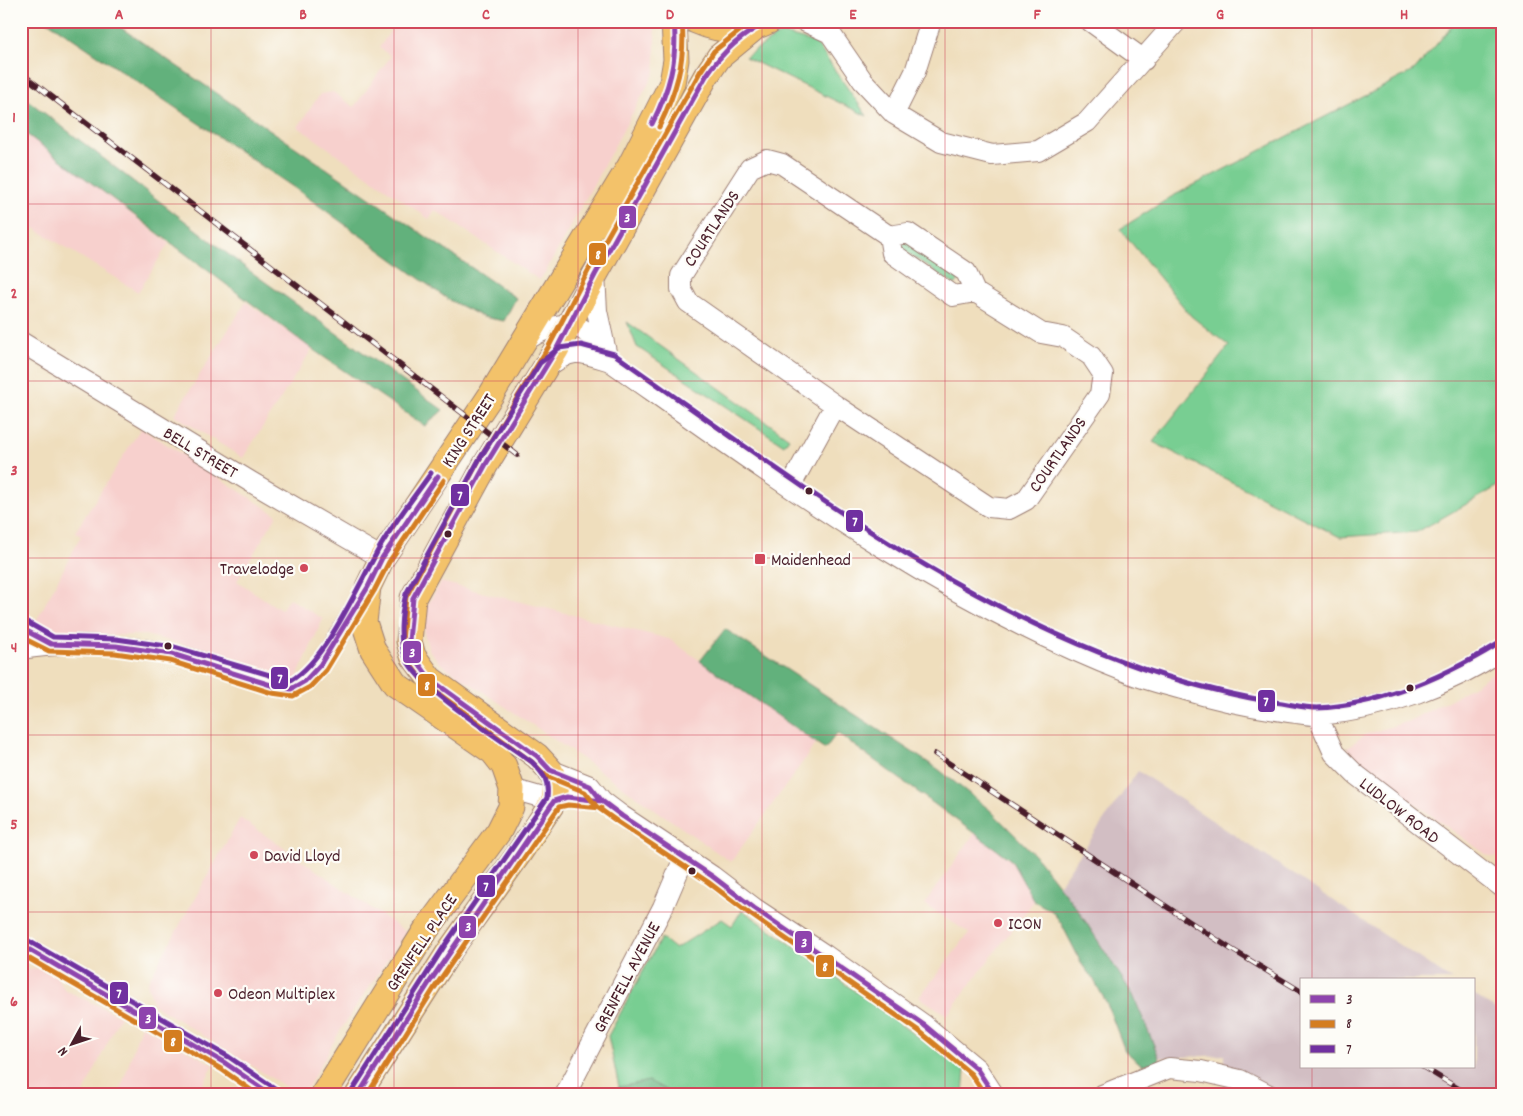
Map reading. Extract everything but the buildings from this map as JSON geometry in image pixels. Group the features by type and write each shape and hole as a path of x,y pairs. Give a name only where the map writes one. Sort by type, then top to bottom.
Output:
{"main road":[{"name":"KING STREET","path":"368,587 382,558 525,341 630,166 672,83 676,60 674,21"},
{"path":"696,21 727,30 761,25"},
{"name":"KING STREET","path":"550,770 537,756 430,679 413,656 409,641 413,598 486,464 546,368 594,275 674,130 719,57 761,25"},
{"path":"368,587 364,622 373,650 395,684 493,752 504,766 512,789"},
{"path":"550,770 556,783 554,801"},
{"name":"GRENFELL PLACE","path":"323,1095 426,930 500,831 512,807 512,789"},
{"name":"GRENFELL PLACE","path":"358,1094 451,949 554,801"}],"street":[{"path":"804,21 828,27 863,81 894,114 942,142 992,155 1038,151 1088,122 1177,21"},
{"path":"894,114 915,72 931,21"},
{"path":"1090,21 1144,60"},
{"name":"COURTLANDS","path":"768,160 782,164 889,236 892,253 953,296 975,292 1041,333 1063,337 1091,356 1103,374 1100,394 1026,500 1009,509 990,507 835,405 688,302 680,289 681,276 750,168 768,160"},
{"path":"594,275 597,310 607,354"},
{"path":"525,341 544,328 569,326 580,328 607,354 790,487 879,546 950,588 1033,631 1130,674 1204,697 1260,708 1317,715 1363,708 1410,695 1470,671 1502,650"},
{"name":"BELL STREET","path":"21,342 243,477 382,558"},
{"path":"546,368 562,355 582,352 607,354"},
{"path":"790,487 835,405"},
{"name":"KING STREET","path":"51,644 116,646 172,654 274,686 291,688 305,681 320,665 368,587"},
{"path":"21,628 51,644"},
{"path":"21,649 51,644"},
{"name":"LUDLOW ROAD","path":"1317,715 1334,753 1355,774 1502,887"},
{"path":"550,770 590,786 602,801 924,1025 976,1069 994,1095"},
{"path":"512,789 554,801 567,797 602,801"},
{"name":"GRENFELL AVENUE","path":"565,1095 663,907 684,858"},
{"path":"21,945 225,1063 272,1095"},
{"path":"1102,1095 1169,1068 1201,1071 1240,1080 1269,1095"}],"shaded area":[{"path":"397,21 655,21 655,72 546,271 539,280 435,210 429,219 298,127 320,94 333,92 354,107 391,56 379,48"},
{"path":"30,136 169,243 138,292 21,220 21,152"},
{"path":"246,302 312,349 243,458 174,415"},
{"path":"141,428 277,515 237,581 281,610 289,598 323,619 296,680 225,654 145,635 52,636 34,625 81,536 75,532"},
{"path":"441,582 669,639 817,742 731,862 555,740 441,664 429,650 424,634 427,606"},
{"path":"1502,667 1502,854 1494,857 1487,855 1353,760 1347,748 1364,735 1409,721 1457,696"},
{"path":"1138,771 1449,978 1300,978 1300,1068 1476,1068 1476,996 1502,1013 1502,1095 1224,1095 1225,1055 1156,1058 1057,888"},
{"path":"240,818 406,932 340,1031 308,1087 294,1092 154,1005 147,983"},
{"path":"975,833 1011,861 1034,901 947,1015 919,997 969,933 924,904"},
{"path":"21,966 28,970 41,968 56,976 65,990 120,1016 83,1095 21,1095"},
{"path":"141,1025 214,1065 200,1090 184,1082 178,1095 119,1095"}],"green space":[{"path":"47,21 111,21 516,298 504,321 483,317 449,300 296,189"},
{"path":"1456,21 1502,21 1502,484 1417,532 1340,537 1153,442 1229,346 1191,316 1120,229 1171,197 1415,70"},
{"path":"781,33 816,43 867,116 745,57"},
{"path":"21,95 250,271 443,410 425,426 312,349 21,130"},
{"path":"905,240 961,277 955,285 900,248"},
{"path":"627,322 789,438 784,445 637,347"},
{"path":"725,629 938,769 990,810 1034,854 1078,910 1133,995 1161,1062 1142,1065 1125,1051 1107,1004 1094,980 1083,966 1061,923 1052,911 1034,901 1011,860 837,733 825,749 700,661"},
{"path":"742,910 965,1069 963,1095 614,1095 619,1087 608,1036 661,938 675,949 722,919 732,926"},
{"path":"649,1081 670,1092 670,1095 614,1095 619,1087"}],"railway":[{"path":"21,73 517,455"},
{"path":"935,754 1231,949 1300,991"},
{"path":"1425,1068 1469,1095"}],"transit line":[{"name":"3","path":"652,124 671,74 675,49 674,21"},
{"name":"8","path":"659,127 675,89 681,63 682,21"},
{"name":"8","path":"752,21 714,51 700,72 588,271 549,346 479,460 406,597 402,642 407,660 424,683 532,762 546,776 585,792 597,807 708,882 750,914 919,1031 971,1074 985,1095"},
{"name":"3","path":"769,21 733,44 706,76 595,275 556,350 486,464 413,598 409,641 413,656 430,679 537,756 550,770 590,786 602,801 622,816 712,876 754,908 924,1025 977,1069 994,1095"},
{"name":"7","path":"352,1091 445,945 547,798 545,778 532,762 444,699 414,670 403,651 401,626 406,594 479,460 540,363 559,348 581,345 614,354 817,497 887,542 958,584 1032,623 1107,656 1185,682 1221,692 1304,707 1341,706 1389,695 1412,687 1456,668 1498,644"},
{"name":"7","path":"25,621 53,637 116,639 174,647 290,681 303,671 327,642 349,606 387,535 431,473"},
{"name":"3","path":"21,628 51,644 116,646 172,654 274,686 291,689 305,681 320,665 368,587 382,558 438,476"},
{"name":"8","path":"21,637 49,651 115,653 170,661 272,693 293,696 310,687 326,670 374,591 389,562 444,480"},
{"name":"3","path":"358,1095 429,983 554,801 567,797 602,801"},
{"name":"8","path":"367,1095 435,987 559,807 568,805 601,808"},
{"name":"7","path":"25,939 229,1057 276,1089"},
{"name":"3","path":"21,945 225,1063 272,1095"},
{"name":"8","path":"21,954 221,1069 258,1095"}],"place":[{"name":"Maidenhead","path":"760,559"},
{"name":"Travelodge","path":"304,568"},
{"name":"David Lloyd","path":"254,855"},
{"name":"ICON","path":"998,923"},
{"name":"Odeon Multiplex","path":"218,993"}]}
